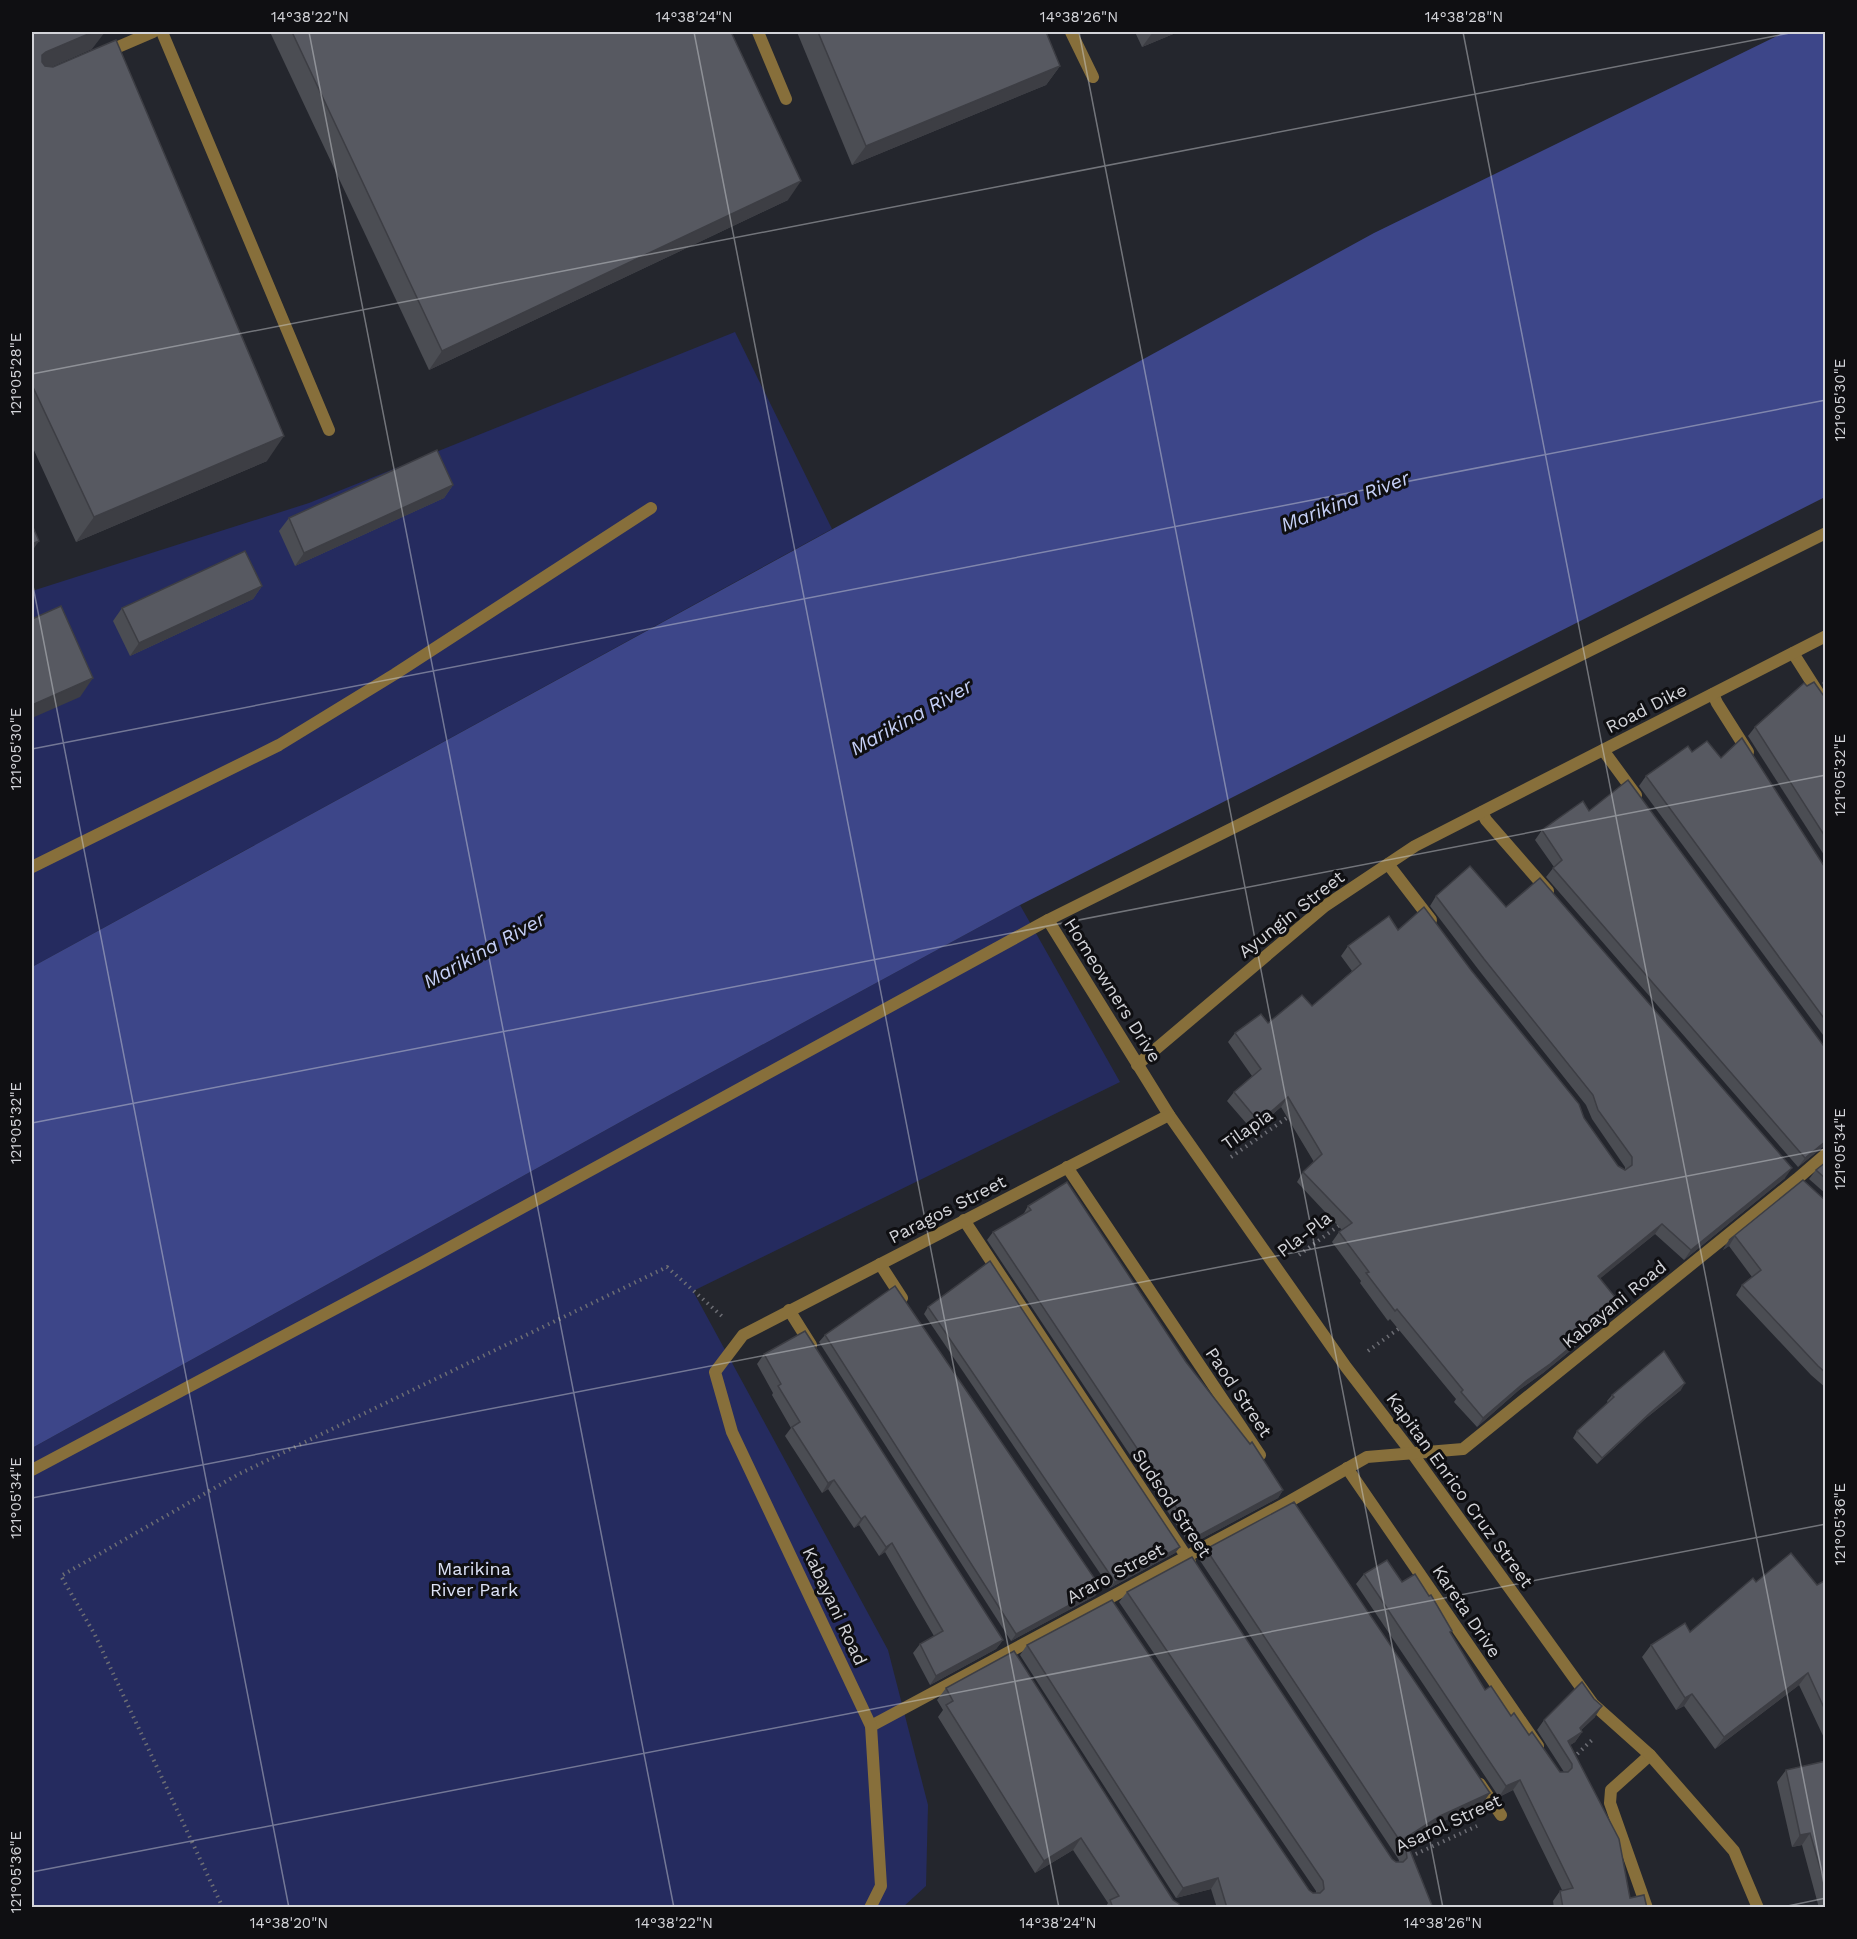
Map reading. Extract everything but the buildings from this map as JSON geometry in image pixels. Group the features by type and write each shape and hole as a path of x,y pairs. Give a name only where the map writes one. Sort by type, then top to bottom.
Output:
{"street":[{"path":"92,58 153,32"},
{"path":"162,32 329,430"},
{"path":"758,32 786,99"},
{"path":"1071,32 1094,77"},
{"path":"32,867 279,745 405,668 651,508"},
{"path":"32,1470 423,1262 1048,920 1826,533"},
{"name":"Road Dike","path":"1482,812 1826,636"},
{"path":"1793,653 1826,705"},
{"path":"1713,694 1755,764"},
{"path":"1603,750 1643,805"},
{"path":"1482,812 1486,820 1556,900"},
{"name":"Ayungin Street","path":"1137,1065 1325,906 1415,846 1482,812"},
{"path":"1388,864 1437,928"},
{"name":"Homeowners Drive","path":"1048,920 1146,1079"},
{"name":"Kapitan Enrico Cruz Street","path":"1146,1079 1346,1366 1412,1453 1593,1704 1650,1755 1734,1851 1758,1908"},
{"name":"Paragos Street","path":"742,1335 1169,1115"},
{"name":"Kabayani Road","path":"1412,1453 1463,1449 1826,1154"},
{"name":"Paod Street","path":"1067,1167 1264,1462"},
{"name":"Sudsod Street","path":"964,1220 1199,1575"},
{"path":"880,1264 906,1303"},
{"path":"789,1310 815,1350"},
{"name":"Kabayani Road","path":"742,1335 715,1372 732,1432 871,1726 881,1886 870,1908"},
{"name":"Araro Street","path":"871,1726 1290,1501 1367,1457 1412,1453"},
{"name":"Kareta Drive","path":"1347,1468 1557,1774"},
{"path":"1647,1908 1610,1803 1611,1790 1650,1755"},
{"path":"1474,1776 1501,1815"}],"path":[{"name":"Tilapia","path":"1209,1172 1296,1112"},
{"name":"Pla-Pla","path":"1278,1270 1344,1222"},
{"path":"223,1908 95,1635 61,1576 239,1474 667,1267 742,1335"},
{"path":"1346,1366 1405,1325"},
{"path":"1557,1774 1613,1722"},
{"name":"Asarol Street","path":"1392,1865 1501,1815"}],"green space":[{"path":"735,332 832,529 32,967 32,591 309,503"},
{"name":"Marikina River Park","path":"1020,905 1120,1082 693,1291 888,1650 928,1805 926,1886 903,1907 32,1907 32,1448 642,1110"}],"water":[{"name":"Marikina River","path":"1785,32 1825,32 1825,497 1020,905 642,1110 32,1448 32,967 1374,233"}]}
